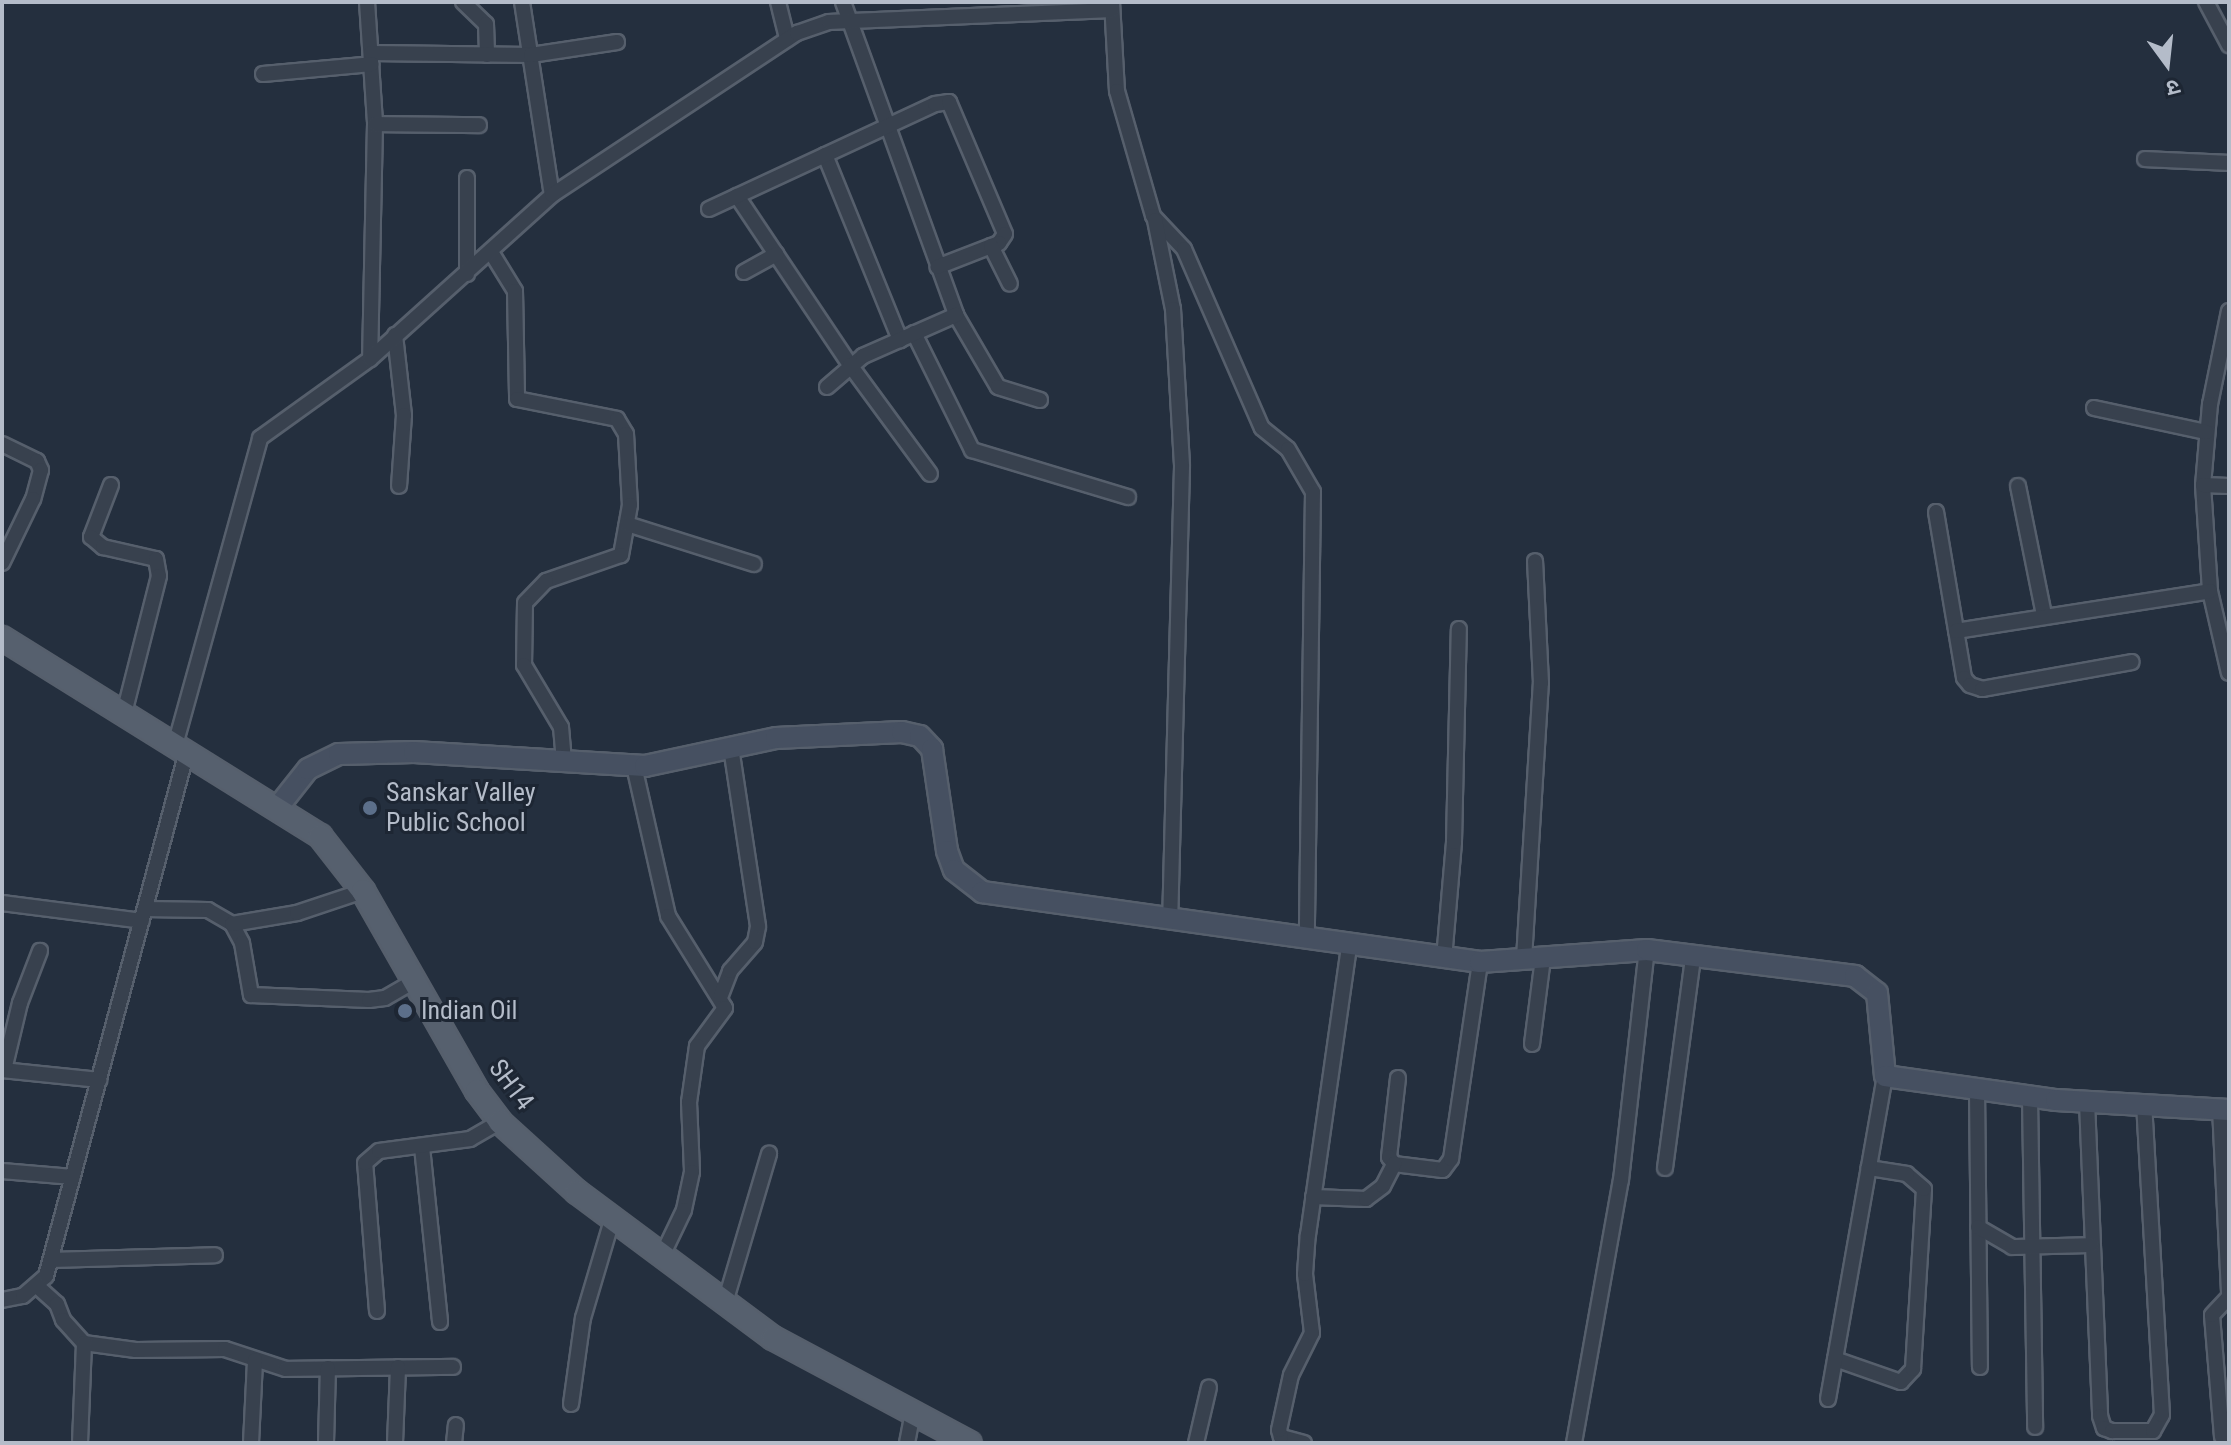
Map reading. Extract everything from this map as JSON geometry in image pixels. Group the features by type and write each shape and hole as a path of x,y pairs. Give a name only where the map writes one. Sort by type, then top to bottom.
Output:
{"main road":[{"name":"SH14","path":"2,638 123,717 278,807 320,836 363,891 413,982 500,1122 612,1220 724,1306 913,1413 948,1438 970,1443"}],"street":[{"path":"367,2 375,124 370,359"},
{"path":"463,2 486,24 487,55"},
{"path":"522,2 552,195"},
{"path":"778,2 787,39"},
{"path":"843,2 845,20 956,315 990,379 1007,391 1040,400"},
{"path":"2206,2 2229,45"},
{"path":"2,1300 38,1287 51,1260 144,915 180,752 260,438 370,359 552,195 787,39 845,20 930,8 1112,6 1117,91 1171,287 1182,467 1170,915"},
{"path":"263,74 371,58 531,55 617,42"},
{"path":"709,209 943,101 952,105 1005,228 1003,240 937,267"},
{"path":"375,124 479,125"},
{"path":"825,155 907,336 972,450 1128,497"},
{"path":"2145,159 2229,163"},
{"path":"467,178 467,274"},
{"path":"737,196 850,365 930,474"},
{"path":"1153,216 1184,249 1262,428 1288,449 1313,492 1307,940"},
{"path":"991,246 1010,284"},
{"path":"491,252 515,291 517,399 617,419 623,425 630,482 621,555 546,581 525,603 524,665 561,727 564,762"},
{"path":"744,272 776,254"},
{"path":"2229,311 2206,432 2203,485 2210,591 2229,673"},
{"path":"827,387 850,365 956,315"},
{"path":"395,335 404,415 399,486"},
{"path":"2094,408 2206,432"},
{"path":"2,444 37,461 41,470 33,499 2,563"},
{"path":"111,485 91,537 103,547 156,559 159,576 123,717"},
{"path":"2203,485 2229,486"},
{"path":"2018,486 2044,615"},
{"path":"1936,512 1964,678 1982,689 2132,662"},
{"path":"627,524 754,564"},
{"path":"1532,1044 1541,683 1535,561"},
{"path":"1956,631 2210,591"},
{"path":"1444,959 1454,842 1459,629"},
{"path":"278,807 308,769 339,754 414,752 634,766 815,734 920,736 932,749 947,851 967,884 982,892 1170,915 1307,940 1444,959 1480,962 1647,950 1855,976 1868,984 1880,1006 1885,1076 1828,1399"},
{"path":"661,1258 684,1210 692,1172 689,1102 697,1046 702,1034 722,1017 721,995 730,971 755,942 758,926 731,747"},
{"path":"634,766 668,916 721,995"},
{"path":"232,924 297,913 363,891"},
{"path":"2,903 144,915 208,910 232,924 242,943 251,995 369,1000 385,998 413,982"},
{"path":"1304,1443 1288,1440 1279,1430 1291,1375 1312,1333 1305,1274 1349,946"},
{"path":"1574,1443 1621,1180 1647,950"},
{"path":"40,951 20,1003 3,1070 99,1080"},
{"path":"1665,1168 1693,957"},
{"path":"1394,1164 1437,1172 1451,1159 1480,962"},
{"path":"1885,1076 2030,1097 2224,1109 2229,1296 2212,1315 2222,1437"},
{"path":"1313,1197 1366,1199 1383,1186 1394,1164 1389,1147 1398,1078"},
{"path":"1977,1089 1980,1367"},
{"path":"2030,1097 2035,1427"},
{"path":"2087,1102 2101,1422 2112,1431 2153,1431 2162,1411 2144,1104"},
{"path":"377,1311 365,1163 379,1151 470,1139 500,1122"},
{"path":"422,1147 440,1322"},
{"path":"724,1306 769,1154"},
{"path":"1835,1359 1901,1382 1913,1369 1924,1189 1907,1174 1868,1168"},
{"path":"2,1171 73,1177"},
{"path":"571,1404 583,1318 612,1220"},
{"path":"1978,1227 2002,1244 2033,1248 2092,1245"},
{"path":"51,1260 215,1255"},
{"path":"38,1287 57,1304 63,1320 84,1343 136,1350 225,1349 286,1369 453,1367"},
{"path":"80,1443 84,1343"},
{"path":"251,1443 255,1360"},
{"path":"395,1443 398,1367"},
{"path":"326,1443 328,1368"},
{"path":"1196,1443 1209,1387"},
{"path":"907,1443 913,1413"},
{"path":"454,1443 456,1425"}],"place":[{"name":"Sanskar Valley Public School","path":"370,808"},
{"name":"Indian Oil","path":"405,1011"}]}
